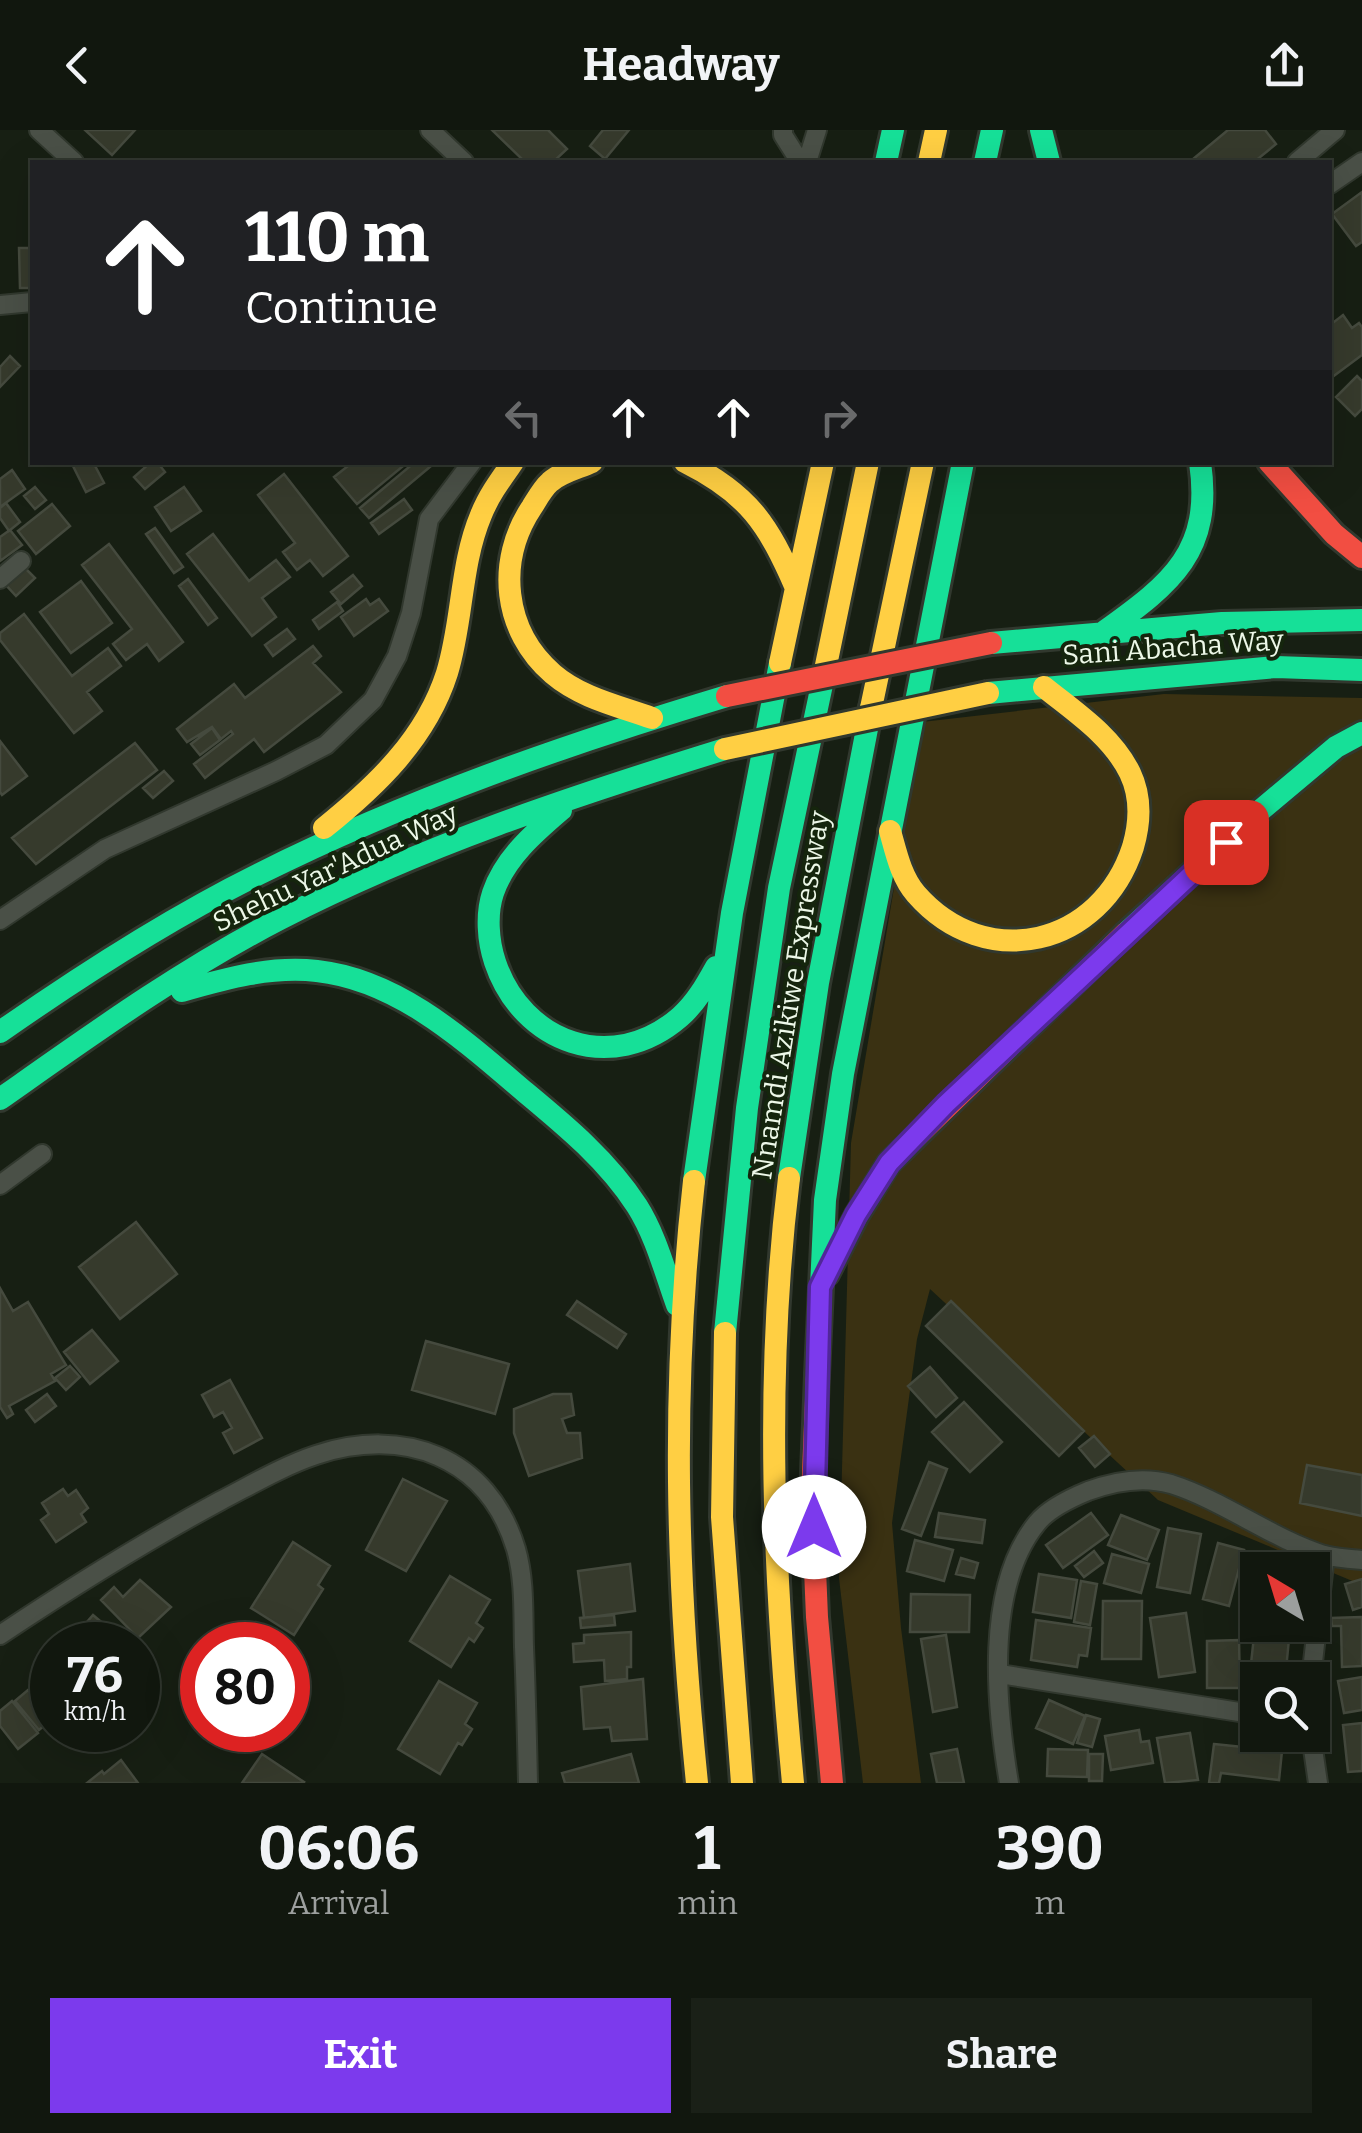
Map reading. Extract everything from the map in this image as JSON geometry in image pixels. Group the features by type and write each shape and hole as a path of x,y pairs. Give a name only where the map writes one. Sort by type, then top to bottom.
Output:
{"highway":[{"path":"886,160 893,130"},
{"path":"929,160 936,130"},
{"path":"985,160 992,130"},
{"path":"1024,160 1031,130"},
{"path":"1042,130 1049,160"},
{"path":"282,861 365,796 404,755 421,726 447,675 458,628 463,573 476,522 511,465"},
{"path":"586,465 550,482 521,519 508,556 508,594 516,627 534,656 556,676 584,693 652,718"},
{"path":"691,465 721,479 748,502 772,531 796,588"},
{"path":"697,1783 683,1634 679,1527 680,1313 700,1120 723,954 822,465"},
{"name":"Nnamdi Azikiwe Expressway","path":"742,1783 722,1517 729,1293 747,1108 779,888 867,465"},
{"name":"Nnamdi Azikiwe Expressway","path":"793,1783 782,1672 774,1510 776,1326 795,1118 841,850 923,465"},
{"path":"1105,630 1152,598 1182,565 1202,526 1207,490 1201,465"},
{"path":"1273,465 1334,534 1362,558"},
{"path":"832,1783 817,1617 812,1497 825,1200 840,1092 963,469"},
{"name":"Sani Abacha Way","path":"727,696 991,644 1105,630 1275,618 1362,620"},
{"name":"Sani Abacha Way","path":"725,749 988,693 1276,667 1362,670"},
{"path":"890,828 900,865 915,893 940,918 974,937 1011,942 1047,938 1087,919 1117,888 1133,855 1140,818 1132,776 1117,751 1044,688"},
{"name":"Shehu Yar'Adua Way","path":"0,1032 128,947 282,861 468,781 727,696"},
{"path":"820,1287 856,1215 889,1163 1168,894 1300,776 1336,747 1362,733"},
{"name":"Shehu Yar'Adua Way","path":"0,1099 221,951 305,907 388,869 582,792 725,749"},
{"path":"582,792 526,839 492,895 488,932 495,966 512,1002 537,1027 572,1044 606,1048 640,1042 673,1023 699,999 723,954"},
{"path":"122,1014 222,977 262,970 329,972 372,984 407,1000 471,1045 567,1127 627,1191 650,1231 680,1313"},
{"path":"804,1783 817,1617"},
{"path":"683,1634 726,1783"}],"street":[{"path":"40,130 72,160"},
{"path":"430,130 452,156"},
{"path":"783,130 782,135 802,160"},
{"path":"805,160 817,130"},
{"path":"1299,160 1334,130"},
{"path":"1332,183 1362,162"},
{"path":"0,305 30,302"},
{"path":"0,920 105,849 326,745 373,700 397,656 411,613 429,519 470,465"},
{"path":"0,579 20,561"},
{"path":"0,1185 42,1154"},
{"path":"0,1635 81,1580 174,1526 316,1455 398,1446 432,1451 465,1470 492,1500 516,1549 522,1591 528,1783"},
{"path":"1010,1783 1001,1720 1000,1612 1019,1550 1038,1520 1069,1498 1102,1486 1140,1479 1171,1484 1318,1552"},
{"path":"1330,1556 1362,1560"},
{"path":"1000,1674 1240,1712"},
{"path":"1313,1752 1318,1783"}],"shaded area":[{"path":"1164,694 1362,698 1362,1585 1330,1572 1330,1552 1283,1552 1158,1500 930,1289 917,1339 892,1523 921,1783 863,1783 839,1578 851,1143 922,722"}],"building":[{"path":"85,130 135,130 112,155"},
{"path":"492,130 548,130 567,149 555,160 523,160"},
{"path":"603,130 629,130 605,159 590,146"},
{"path":"1228,130 1265,130 1276,144 1256,160 1192,160"},
{"path":"1362,192 1362,242 1356,246 1332,214"},
{"path":"19,248 30,248 30,288 20,288"},
{"path":"1343,315 1352,328 1359,323 1362,355 1332,377 1332,323"},
{"path":"10,356 20,366 0,387 0,367"},
{"path":"1357,376 1362,381 1362,409 1355,416 1336,397"},
{"path":"72,465 95,465 104,483 86,492"},
{"path":"148,465 159,465 165,472 145,489 134,477"},
{"path":"349,465 404,465 357,504 334,477"},
{"path":"411,465 431,466 369,518 360,508"},
{"path":"12,470 25,489 0,507 0,479"},
{"path":"284,474 348,556 323,576 310,560 297,570 283,552 295,543 258,495"},
{"path":"35,487 46,500 35,509 24,496"},
{"path":"184,487 201,511 171,531 155,507"},
{"path":"404,499 412,510 379,534 371,523"},
{"path":"6,503 20,522 9,531 0,518 0,508"},
{"path":"52,504 70,526 36,554 18,531"},
{"path":"155,528 183,567 174,573 146,534"},
{"path":"10,530 22,545 0,561 0,537"},
{"path":"213,534 249,581 276,560 290,577 262,598 276,617 252,636 187,554"},
{"path":"109,544 183,642 159,661 147,644 126,660 113,644 132,629 82,565"},
{"path":"23,566 35,578 16,596 5,584"},
{"path":"353,575 362,586 341,604 331,592"},
{"path":"188,579 217,618 208,625 179,586"},
{"path":"81,581 112,623 71,653 40,612"},
{"path":"366,599 370,605 379,599 388,611 354,636 341,617"},
{"path":"337,602 343,611 319,629 313,620"},
{"path":"24,614 72,676 108,648 121,666 87,692 102,711 74,733 0,640 0,633"},
{"path":"287,629 295,639 273,656 265,645"},
{"path":"313,646 321,656 313,663 341,692 264,752 254,739 205,778 194,764 233,734 231,731 221,739 212,727 187,742 177,729 234,684 245,698"},
{"path":"212,728 220,740 200,755 191,744"},
{"path":"0,741 27,776 2,795 0,792"},
{"path":"135,743 157,770 36,864 12,838"},
{"path":"164,771 173,781 153,798 143,788"},
{"path":"136,1222 177,1274 120,1319 79,1267"},
{"path":"0,1288 13,1311 28,1302 66,1365 51,1374 55,1381 9,1406 13,1414 7,1418 0,1407"},
{"path":"577,1301 626,1334 617,1348 567,1315"},
{"path":"951,1301 1084,1431 1059,1456 926,1326"},
{"path":"92,1330 118,1361 90,1384 64,1352"},
{"path":"426,1341 509,1364 495,1414 412,1390"},
{"path":"70,1366 80,1377 66,1390 55,1378"},
{"path":"930,1367 957,1398 936,1417 908,1386"},
{"path":"230,1380 262,1438 234,1453 223,1433 232,1428 223,1412 214,1417 202,1395"},
{"path":"47,1394 56,1406 35,1422 26,1410"},
{"path":"553,1394 571,1394 574,1415 562,1419 567,1433 580,1433 582,1458 529,1476 514,1433 514,1409"},
{"path":"964,1402 1002,1442 970,1472 932,1432"},
{"path":"1094,1436 1110,1454 1095,1467 1079,1448"},
{"path":"929,1462 947,1469 921,1536 902,1529"},
{"path":"1307,1465 1362,1475 1362,1516 1300,1503"},
{"path":"403,1479 447,1501 406,1571 366,1550"},
{"path":"63,1489 68,1496 76,1490 88,1508 81,1514 86,1522 56,1542 41,1520 49,1514 42,1503"},
{"path":"939,1513 985,1520 982,1543 935,1537"},
{"path":"1091,1513 1108,1535 1063,1568 1046,1545"},
{"path":"1121,1515 1159,1530 1147,1560 1108,1545"},
{"path":"1168,1528 1201,1534 1190,1593 1157,1587"},
{"path":"915,1540 953,1550 944,1581 907,1571"},
{"path":"293,1542 330,1566 318,1585 323,1589 302,1622 273,1622 251,1608"},
{"path":"1218,1543 1244,1550 1240,1552 1229,1606 1203,1599"},
{"path":"1094,1551 1103,1563 1084,1577 1075,1566"},
{"path":"1112,1554 1149,1564 1141,1593 1104,1583"},
{"path":"961,1558 978,1563 974,1578 956,1574"},
{"path":"630,1564 635,1611 584,1618 578,1571"},
{"path":"1039,1574 1077,1580 1071,1618 1033,1612"},
{"path":"450,1576 490,1600 476,1623 483,1628 474,1642 469,1638 451,1667 410,1641"},
{"path":"1362,1579 1362,1607 1353,1610 1345,1584"},
{"path":"140,1580 171,1607 155,1622 122,1622 101,1600 114,1587 123,1597"},
{"path":"1081,1581 1097,1584 1090,1625 1074,1622"},
{"path":"911,1594 970,1595 969,1632 910,1632"},
{"path":"1103,1601 1142,1601 1141,1659 1102,1659"},
{"path":"1186,1613 1195,1672 1159,1677 1150,1618"},
{"path":"614,1615 615,1625 581,1628 580,1618"},
{"path":"1362,1617 1362,1666 1342,1667 1341,1626 1332,1626 1331,1618"},
{"path":"1036,1620 1091,1628 1087,1656 1079,1655 1077,1667 1031,1660"},
{"path":"631,1632 627,1679 605,1681 604,1660 574,1662 573,1644 584,1643 584,1635"},
{"path":"946,1635 957,1707 933,1712 921,1639"},
{"path":"1239,1640 1240,1688 1207,1688 1207,1641"},
{"path":"1253,1642 1289,1642 1287,1662 1251,1662"},
{"path":"1362,1677 1362,1710 1344,1713 1338,1681"},
{"path":"643,1679 647,1739 612,1741 610,1727 584,1729 581,1687"},
{"path":"439,1681 477,1703 465,1724 472,1729 462,1745 458,1743 440,1774 398,1749"},
{"path":"28,1690 30,1719 15,1701"},
{"path":"1049,1700 1085,1716 1073,1744 1036,1728"},
{"path":"12,1701 30,1723 30,1739 18,1749 0,1726 0,1711"},
{"path":"1086,1715 1100,1719 1092,1747 1077,1743"},
{"path":"1362,1723 1362,1771 1348,1772 1343,1725"},
{"path":"1139,1730 1141,1742 1149,1741 1153,1763 1111,1770 1105,1736"},
{"path":"1190,1733 1198,1780 1165,1783 1157,1738"},
{"path":"1214,1744 1240,1747 1240,1752 1282,1752 1279,1780 1221,1773 1219,1783 1209,1783"},
{"path":"957,1749 964,1783 937,1783 931,1754"},
{"path":"1048,1749 1088,1750 1087,1777 1047,1776"},
{"path":"262,1754 304,1782 242,1783"},
{"path":"631,1754 639,1783 565,1783 562,1773"},
{"path":"1089,1754 1103,1754 1102,1781 1089,1781"},
{"path":"121,1760 138,1783 87,1783 102,1771 104,1774"}],"traffic: fast":[{"path":"886,160 893,130"},
{"path":"985,160 992,130"},
{"path":"1041,130 1048,160"},
{"path":"817,1375 825,1200 843,1074 962,465"},
{"path":"1105,631 1150,597 1182,562 1200,519 1200,465"},
{"path":"991,643 1222,623 1362,620"},
{"path":"694,1181 732,913 780,663"},
{"path":"988,693 1276,667 1362,670"},
{"path":"725,1333 747,1108 779,888 824,675"},
{"path":"0,1032 159,928 316,847 489,775 727,696"},
{"path":"789,1178 818,983 871,708"},
{"path":"1126,933 1255,815 1336,747 1362,733"},
{"path":"0,1099 172,981 280,919 388,868 499,824 725,749"},
{"path":"561,810 513,857 498,880 489,910 495,962 508,990 526,1013 547,1031 572,1042 599,1047 626,1045 654,1035 680,1017 696,1000 716,967"},
{"path":"182,991 265,972 317,971 376,987 429,1016 556,1118 613,1174 650,1229 677,1305"}],"traffic: slow":[{"path":"929,160 936,130"},
{"path":"324,828 397,760 438,697 452,653 474,534 488,501 511,465"},
{"path":"585,465 550,482 521,528 510,572 515,617 536,657 553,674 576,689 652,718"},
{"path":"690,465 725,486 754,513 776,546 796,588"},
{"path":"780,663 822,465"},
{"path":"824,675 867,465"},
{"path":"871,708 922,465"},
{"path":"890,831 903,872 916,894 944,919 975,934 1007,940 1039,938 1069,926 1095,907 1117,881 1133,847 1138,819 1136,791 1130,773 1113,747 1044,687"},
{"path":"725,749 988,693"},
{"path":"789,1178 776,1329 774,1480 793,1783"},
{"path":"694,1181 682,1333 679,1482 684,1631 697,1783"},
{"path":"725,1333 722,1517 742,1783"}],"traffic: jam":[{"path":"1272,465 1334,534 1362,557"},
{"path":"727,696 991,643"},
{"path":"827,1274 889,1163 1126,933"},
{"path":"817,1375 812,1497 817,1617 832,1783"}],"route":[{"path":"814,1527 820,1287 856,1215 889,1163 946,1104 1226,842"}]}
